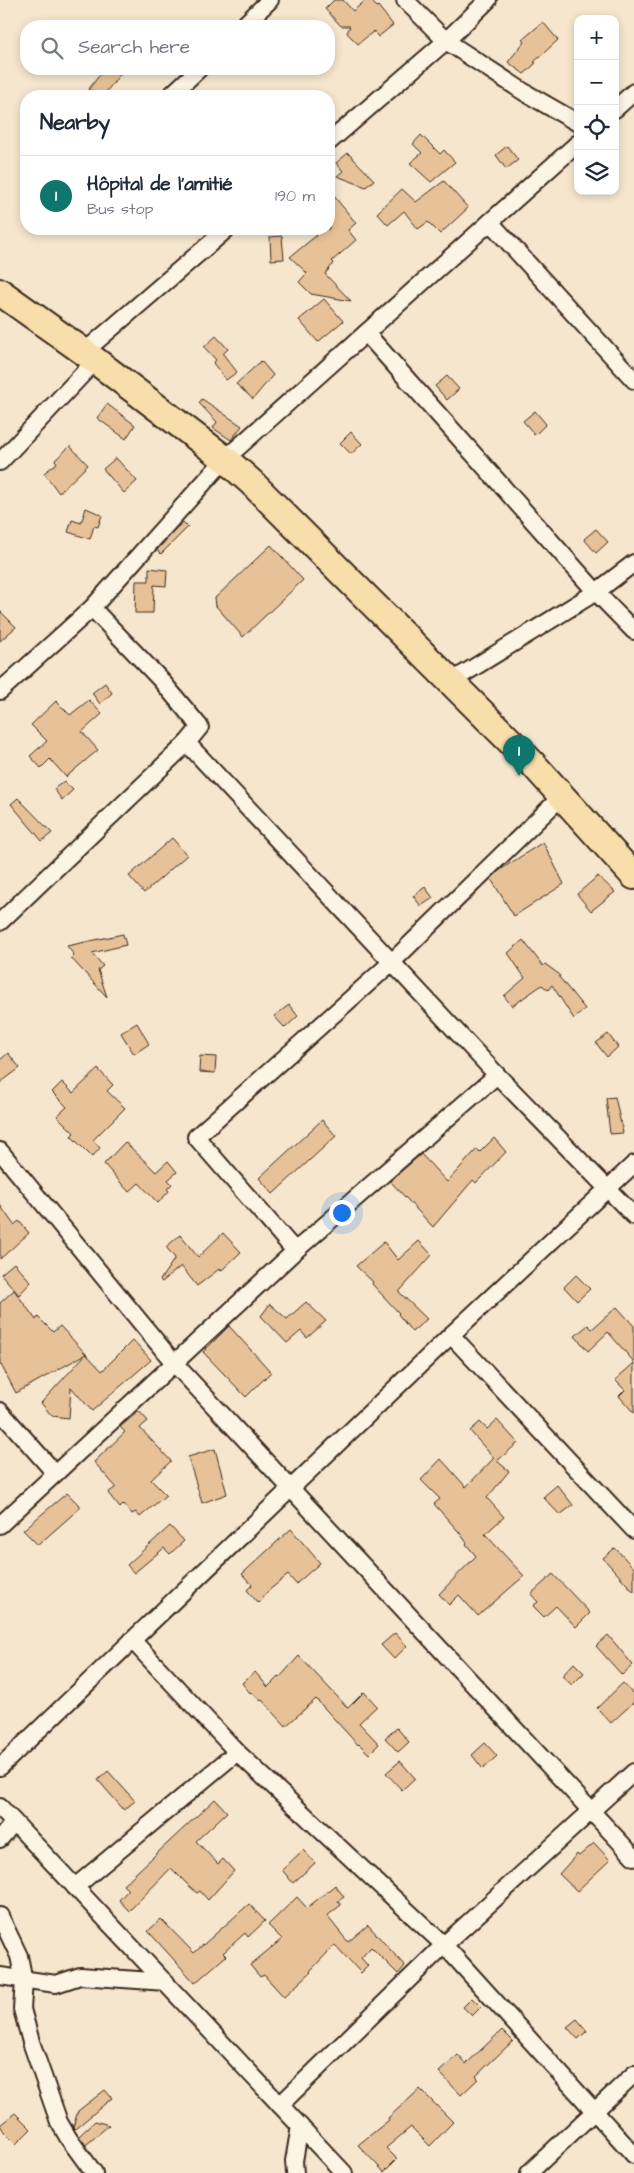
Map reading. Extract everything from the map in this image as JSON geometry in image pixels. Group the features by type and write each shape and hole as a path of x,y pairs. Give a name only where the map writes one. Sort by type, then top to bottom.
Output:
{"main road":[{"path":"0,292 90,356 251,482 452,681 562,796 634,876"}],"street":[{"path":"249,20 270,0"},
{"path":"405,0 446,41 524,92 574,122"},
{"path":"335,137 446,41 488,0"},
{"path":"176,90 193,75"},
{"path":"619,105 634,92"},
{"path":"0,691 92,608 224,459 574,147"},
{"path":"490,222 634,380"},
{"path":"0,462 90,356 221,235"},
{"path":"366,333 596,592 634,631"},
{"path":"452,681 596,592 634,563"},
{"path":"0,922 187,743 200,727 160,678 92,608"},
{"path":"187,743 497,1075 634,1216"},
{"path":"295,1251 196,1137 392,962 562,796"},
{"path":"0,1525 295,1251 497,1075"},
{"path":"0,1151 174,1363 634,1857"},
{"path":"0,1767 291,1488 634,1164"},
{"path":"451,1336 634,1530"},
{"path":"0,1411 54,1473"},
{"path":"132,1640 237,1752 444,1945 634,2155"},
{"path":"75,1887 237,1752"},
{"path":"280,2105 444,1945 634,1772"},
{"path":"0,1807 344,2173"},
{"path":"0,1839 14,1822"},
{"path":"0,1916 19,1956 24,1981 22,2009 31,2042 59,2122 94,2173"},
{"path":"0,1976 24,1981 56,1984 80,1976 166,1982"},
{"path":"529,2173 634,2074"},
{"path":"295,2173 294,2161 300,2126"}],"building":[{"path":"334,0 343,0 353,11 366,0 370,0 378,6 393,25 378,37 374,31 358,44 347,33 350,26 341,26 325,9"},
{"path":"543,22 558,40 524,74 508,62 524,42 522,40"},
{"path":"100,75 119,75 108,90 89,89"},
{"path":"421,135 440,154 444,150 455,162 431,182 410,163 422,153 413,144"},
{"path":"507,146 518,160 506,169 496,155"},
{"path":"348,153 374,180 366,187 337,176 343,171 336,163"},
{"path":"444,181 468,208 440,234 428,222 418,229 404,211 388,225 377,213 402,189 416,202"},
{"path":"335,197 356,223 348,230 356,240 332,261 334,263 325,274 351,301 311,294 299,282 307,273 290,257 317,235 335,235"},
{"path":"282,236 284,259 271,260 270,237"},
{"path":"324,299 343,321 318,342 299,320"},
{"path":"216,336 228,349 223,354 237,372 226,380 213,363 216,360 204,347"},
{"path":"261,361 273,375 253,399 236,384"},
{"path":"447,376 459,389 447,400 435,386"},
{"path":"202,399 242,426 231,440 213,428 217,422 199,403"},
{"path":"107,404 135,425 126,439 97,418"},
{"path":"535,411 546,424 535,435 523,421"},
{"path":"351,432 362,444 351,454 340,443"},
{"path":"70,446 88,465 59,493 44,473 57,463 55,460"},
{"path":"116,458 137,481 124,493 103,469"},
{"path":"86,508 102,515 98,527 94,526 90,539 68,532 72,520 81,523"},
{"path":"183,522 188,527 161,554 157,550"},
{"path":"596,529 608,542 596,553 584,539"},
{"path":"271,545 303,580 243,637 216,606 215,598"},
{"path":"149,568 167,570 166,586 154,585 153,613 135,613 136,581 149,581"},
{"path":"0,611 16,627 0,641"},
{"path":"105,683 112,693 100,704 92,693"},
{"path":"89,700 102,714 82,732 98,750 66,777 50,759 41,768 30,756 47,741 31,725 56,701 70,715"},
{"path":"64,781 73,790 62,800 54,789"},
{"path":"18,798 52,833 42,841 11,804"},
{"path":"172,838 187,855 144,893 129,876"},
{"path":"543,842 564,884 514,916 491,879 500,870"},
{"path":"598,876 615,892 591,911 577,894"},
{"path":"425,887 433,898 421,906 413,896"},
{"path":"123,934 126,945 92,953 103,966 98,970 107,997 71,958 74,955 67,946"},
{"path":"523,940 543,966 545,964 560,975 559,977 585,1009 574,1019 552,985 548,990 542,985 512,1006 504,996 525,978 508,953"},
{"path":"289,1005 298,1016 285,1028 274,1016"},
{"path":"137,1023 149,1044 134,1054 121,1033"},
{"path":"608,1034 618,1047 607,1057 596,1043"},
{"path":"8,1053 20,1068 0,1083 0,1060"},
{"path":"200,1056 216,1057 215,1073 199,1072"},
{"path":"98,1069 113,1085 107,1091 125,1108 93,1140 100,1148 92,1157 71,1136 74,1133 57,1116 67,1107 52,1092 62,1082 73,1093"},
{"path":"615,1097 623,1133 610,1134 606,1098"},
{"path":"322,1120 336,1136 273,1194 259,1178"},
{"path":"494,1138 506,1152 476,1183 473,1180 433,1227 390,1181 421,1154 447,1182 477,1149 480,1152"},
{"path":"125,1142 156,1172 168,1161 177,1172 168,1180 172,1184 167,1189 169,1191 158,1203 139,1183 129,1192 104,1164"},
{"path":"0,1205 14,1225 19,1221 29,1233 0,1259"},
{"path":"223,1233 241,1252 221,1271 219,1269 197,1286 181,1266 162,1282 160,1280 175,1258 166,1247 180,1235 198,1257"},
{"path":"419,1241 432,1255 399,1292 427,1319 412,1332 399,1313 372,1284 373,1282 356,1266 384,1242 398,1260"},
{"path":"14,1263 31,1282 19,1295 1,1274"},
{"path":"576,1275 590,1289 577,1301 564,1287"},
{"path":"14,1290 36,1320 38,1317 53,1332 60,1326 86,1354 16,1393 0,1363 0,1303"},
{"path":"306,1302 326,1321 307,1338 301,1331 287,1343 261,1316 270,1304 287,1319"},
{"path":"617,1307 634,1326 634,1362 608,1332 588,1351 575,1336 588,1325 592,1329"},
{"path":"229,1326 271,1372 246,1397 203,1352"},
{"path":"133,1340 151,1360 92,1411 71,1387 69,1418 52,1416 41,1403 86,1354 102,1371"},
{"path":"634,1363 634,1413 619,1396 625,1390 615,1380"},
{"path":"139,1411 148,1421 140,1428 171,1461 151,1480 166,1495 140,1517 136,1512 132,1514 124,1504 120,1508 108,1493 116,1487 94,1462 125,1432 120,1427"},
{"path":"497,1420 518,1443 497,1461 509,1471 487,1498 504,1517 485,1534 524,1576 478,1616 459,1595 449,1605 439,1594 476,1556 459,1532 434,1504 440,1499 421,1480 441,1459 466,1487 494,1458 470,1431 480,1422 487,1429"},
{"path":"215,1449 227,1494 202,1503 188,1457"},
{"path":"557,1485 573,1505 560,1515 543,1497"},
{"path":"67,1493 81,1507 38,1545 23,1530"},
{"path":"170,1526 184,1541 170,1554 164,1548 134,1573 127,1565"},
{"path":"291,1529 320,1563 296,1584 288,1575 268,1591 258,1603 247,1590 252,1585 242,1574"},
{"path":"615,1548 634,1568 634,1592 603,1558"},
{"path":"553,1574 590,1613 576,1627 556,1606 544,1617 533,1606 538,1602 531,1594"},
{"path":"395,1633 407,1646 394,1659 381,1645"},
{"path":"608,1635 633,1665 622,1675 596,1646"},
{"path":"299,1656 348,1708 364,1692 377,1706 359,1723 379,1744 369,1754 358,1745 316,1699 286,1726 262,1700 250,1693 242,1683 255,1672 268,1687"},
{"path":"574,1663 584,1673 572,1685 562,1676"},
{"path":"623,1683 634,1695 634,1702 611,1723 597,1708"},
{"path":"397,1728 409,1742 398,1752 385,1738"},
{"path":"485,1743 497,1756 483,1769 472,1755"},
{"path":"400,1761 415,1778 402,1790 386,1773"},
{"path":"108,1771 135,1801 124,1810 98,1780"},
{"path":"215,1799 227,1812 196,1841 218,1864 223,1859 234,1871 208,1900 200,1891 197,1893 171,1868 129,1911 119,1900 128,1890 123,1885"},
{"path":"594,1843 610,1860 577,1891 559,1874 577,1854 579,1856"},
{"path":"303,1850 315,1863 293,1883 282,1870"},
{"path":"335,1885 344,1897 338,1901 341,1905 327,1916 348,1942 368,1925 405,1966 398,1974 371,1947 361,1958 368,1966 361,1973 335,1945 311,1972 284,1997 264,1975 260,1977 250,1965 282,1939 268,1925 297,1897 307,1908"},
{"path":"249,1904 265,1921 248,1937 245,1933 223,1953 226,1956 195,1983 148,1931 161,1919 194,1953"},
{"path":"472,1998 481,2007 472,2016 463,2007"},
{"path":"577,2019 587,2031 578,2039 567,2027"},
{"path":"502,2030 513,2041 476,2076 478,2079 461,2095 439,2072 458,2055 466,2064"},
{"path":"420,2089 453,2122 430,2146 411,2127 386,2148 397,2159 384,2172 358,2145 389,2120 388,2118"},
{"path":"105,2090 112,2098 75,2129 73,2127 78,2111"},
{"path":"15,2113 31,2129 16,2144 0,2125"},
{"path":"95,2121 109,2125 86,2145 79,2136"}],"place":[{"name":"Hôpital de l'amitié","path":"519,776"}]}
